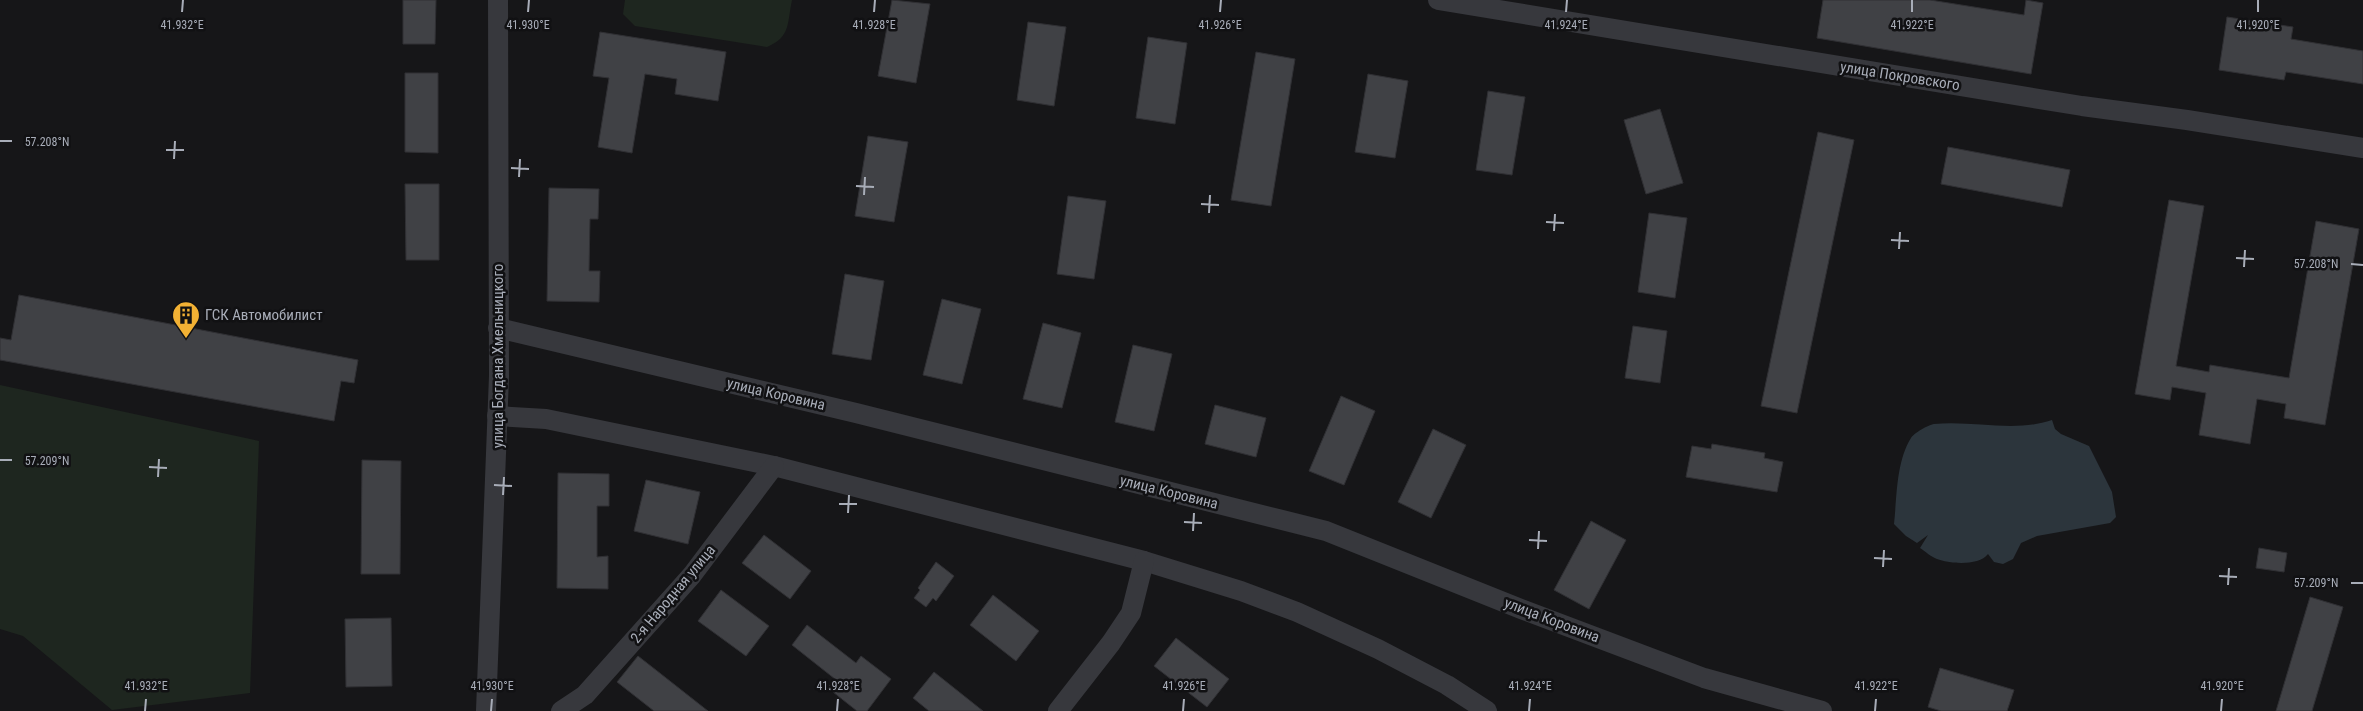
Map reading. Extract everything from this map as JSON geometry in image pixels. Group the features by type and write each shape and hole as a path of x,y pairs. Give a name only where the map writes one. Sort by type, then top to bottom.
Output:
{"street":[{"name":"улица Богдана Хмельницкого","path":"486,711 497,416 498,0"},
{"name":"улица Покровского","path":"1438,0 2075,105 2187,120 2363,148"},
{"name":"улица Коровина","path":"498,328 856,413 1326,531 1521,609 1704,678 1822,711"},
{"path":"497,416 546,419 774,466 1144,561 1241,591 1298,612 1378,649 1446,685 1487,711"},
{"name":"2-я Народная улица","path":"561,711 585,695 692,575 774,466"},
{"path":"1058,711 1111,643 1131,613 1144,561"}],"shaded area":[{"path":"625,0 792,0 787,28 784,34 775,43 767,47 635,26 623,14"},
{"path":"0,385 259,441 250,693 112,710 23,636 0,629"},
{"path":"2052,420 2055,429 2061,434 2089,446 2112,492 2116,517 2110,523 2037,536 2021,543 2013,559 2003,564 1994,562 1988,554 1978,561 1964,563 1937,559 1920,548 1928,535 1917,543 1906,536 1894,524 1902,458 1911,438 1918,432 1934,424 2023,426"}],"building":[{"path":"403,0 436,0 435,44 403,44"},
{"path":"892,0 930,4 916,83 878,76"},
{"path":"1823,0 1930,0 2024,15 2026,0 2043,3 2031,74 1817,38"},
{"path":"2227,17 2293,27 2291,39 2363,51 2363,84 2286,72 2284,80 2219,70"},
{"path":"1028,22 1066,27 1054,106 1017,100"},
{"path":"600,32 726,52 718,101 675,94 677,79 645,74 632,153 598,147 609,78 593,76"},
{"path":"1148,37 1187,43 1175,124 1136,118"},
{"path":"1256,52 1295,59 1271,206 1231,200"},
{"path":"405,73 438,73 438,153 405,152"},
{"path":"1368,74 1408,81 1395,158 1355,152"},
{"path":"1488,91 1525,97 1512,175 1476,170"},
{"path":"1660,109 1683,183 1646,194 1624,120"},
{"path":"1818,132 1854,140 1797,413 1761,406"},
{"path":"868,136 908,142 894,222 855,216"},
{"path":"1948,147 2070,170 2062,207 1941,184"},
{"path":"405,184 439,184 439,260 406,260"},
{"path":"549,188 599,189 598,219 590,219 589,271 600,271 599,302 547,301"},
{"path":"1068,196 1106,201 1094,279 1057,274"},
{"path":"2169,200 2204,206 2176,366 2209,372 2210,365 2289,378 2316,221 2359,229 2325,425 2284,418 2286,404 2257,399 2250,444 2199,435 2206,393 2172,387 2170,400 2135,394"},
{"path":"1649,213 1687,218 1675,298 1638,292"},
{"path":"845,274 884,281 871,360 832,354"},
{"path":"19,295 358,360 354,383 341,381 334,421 0,360 0,338 11,340"},
{"path":"942,299 981,309 962,384 923,375"},
{"path":"1043,323 1081,333 1062,408 1023,399"},
{"path":"1633,326 1667,331 1660,383 1625,378"},
{"path":"1133,345 1172,354 1154,431 1115,422"},
{"path":"1341,396 1375,411 1344,485 1309,471"},
{"path":"1215,405 1266,418 1256,457 1205,444"},
{"path":"1433,429 1466,445 1431,518 1398,502"},
{"path":"1712,444 1765,453 1764,458 1783,462 1777,492 1686,477 1692,446 1711,449"},
{"path":"362,460 401,461 400,574 361,574"},
{"path":"558,473 609,474 609,506 597,506 597,557 608,556 608,589 557,588"},
{"path":"646,480 700,492 688,544 634,531"},
{"path":"1591,521 1626,540 1589,609 1554,590"},
{"path":"764,535 811,571 790,599 742,563"},
{"path":"2259,548 2287,553 2284,572 2256,568"},
{"path":"936,562 954,576 936,601 933,598 926,607 914,598 920,590 918,588"},
{"path":"721,590 769,626 746,656 698,621"},
{"path":"993,595 1039,631 1016,661 970,625"},
{"path":"2310,597 2343,607 2312,711 2276,711"},
{"path":"391,618 392,686 346,687 345,619"},
{"path":"807,625 856,663 861,656 891,679 867,711 857,711 828,688 835,679 792,645"},
{"path":"1176,638 1229,679 1207,707 1154,666"},
{"path":"638,656 708,711 654,711 617,682"},
{"path":"1940,668 2014,690 2007,711 1941,711 1928,707"},
{"path":"934,672 983,711 929,711 913,698"}],"place":[{"name":"ГСК Автомобилист","path":"186,339"}]}
